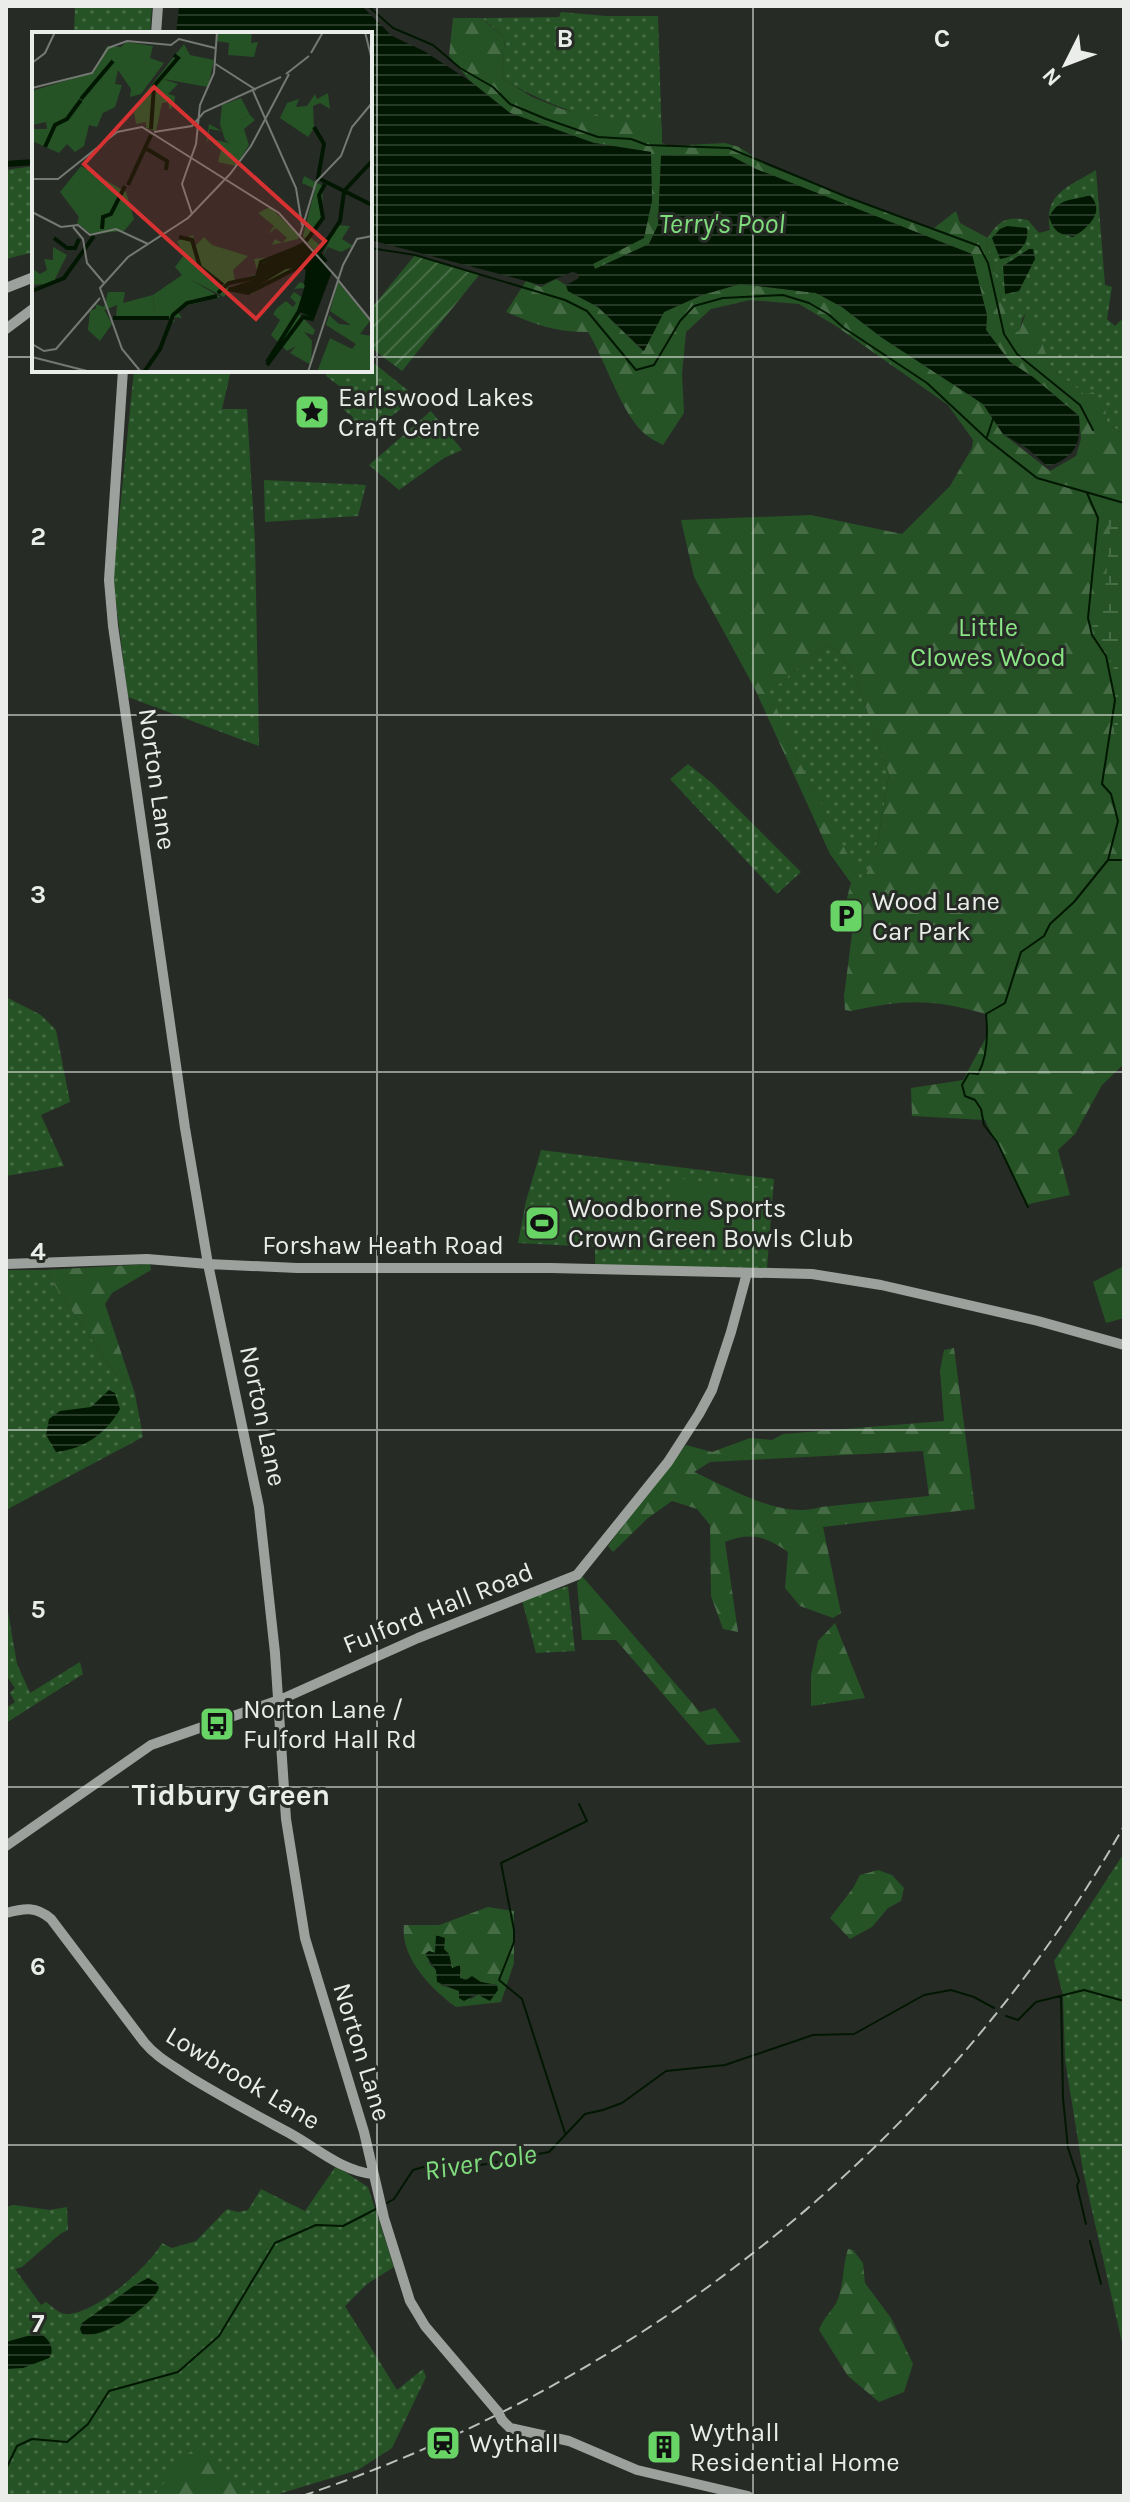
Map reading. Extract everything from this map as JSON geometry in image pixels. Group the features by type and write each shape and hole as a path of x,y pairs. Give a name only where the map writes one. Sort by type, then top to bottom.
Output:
{"street":[{"path":"156,32 158,6"},
{"path":"6,288 32,278"},
{"path":"6,329 32,310"},
{"name":"Norton Lane","path":"123,372 109,580 113,626 175,1060 208,1264 259,1507 268,1577 285,1818 305,1938 364,2132 383,2213 408,2295 417,2314 503,2420 655,2475 748,2496"},
{"name":"Forshaw Heath Road","path":"6,1264 147,1259 297,1268 551,1268 812,1274 881,1285 1038,1321 1124,1345"},
{"name":"Fulford Hall Road","path":"6,1846 151,1745 278,1700 445,1627 577,1575 668,1462 699,1414 722,1361 747,1273"},
{"name":"Lowbrook Lane","path":"6,1913 30,1908 51,1919 158,2057 340,2164 361,2173 373,2174"}],"green space":[{"path":"75,6 152,6 150,32 74,32"},
{"path":"561,12 658,16 662,144 654,121 614,121 575,112 537,97 502,78 505,38 482,18 559,17"},
{"name":"Little Clowes Wood","path":"453,18 481,18 505,38 502,78 532,97 562,109 602,117 654,121 662,127 662,143 670,146 725,143 739,147 766,165 923,226 934,228 956,211 960,223 988,238 986,241 1010,331 1019,332 1027,310 1032,313 1050,366 1085,395 1093,392 1105,405 1107,422 1124,435 1124,1064 1102,1085 1075,1134 1058,1150 1070,1195 1029,1204 1028,1207 985,1120 912,1116 911,1088 963,1080 988,1034 986,1014 919,1002 845,1010 852,934 844,909 851,883 830,854 754,687 694,577 681,520 811,515 902,534 950,486 972,448 973,440 948,405 836,326 799,304 750,300 711,309 686,332 682,374 684,413 663,445 646,435 629,414 588,332 546,327 506,312 526,281 541,287 556,279 566,285 568,291 598,307 643,351 664,312 702,295 740,284 816,293 842,307 881,337 983,404 1003,434 1050,471 1076,456 1081,439 1079,416 1010,362 986,330 987,315 971,254 756,169 731,156 658,225 649,244 595,269 593,265 651,152 594,143 510,113 470,81 449,56","holes":["824,645 840,652 857,682 889,774 878,840 863,884 800,763 767,686 779,684"]},
{"path":"32,166 32,252 6,259 6,170"},
{"path":"1096,170 1105,285 1112,287 1107,319 1115,326 1121,320 1124,323 1124,435 1107,422 1105,405 1085,395 1050,366 1028,310 1019,333 1010,332 986,241 998,225 1007,220 1028,220 1039,233 1050,230 1050,207 1054,199"},
{"path":"415,255 479,275 402,371 372,348 372,308"},
{"path":"372,362 416,397 379,426 349,423 353,417 344,410 354,397 326,376 327,372 372,372"},
{"path":"134,372 231,372 222,409 247,409 255,542 259,746 128,697 113,579"},
{"path":"431,411 462,450 444,458 399,490 369,465"},
{"path":"264,480 366,485 358,516 265,522"},
{"path":"1106,507 1124,516 1124,573 1117,595 1124,645 1124,736 1114,733 1114,669 1092,625 1103,613 1110,533"},
{"path":"824,645 840,652 857,682 889,774 878,840 863,885 800,763 766,685 779,684"},
{"path":"688,764 712,783 801,872 777,894 670,779"},
{"path":"6,997 41,1015 56,1030 70,1102 41,1115 64,1166 6,1176"},
{"path":"541,1150 774,1179 767,1268 595,1266 595,1247 518,1243"},
{"path":"675,1178 766,1189 758,1250 667,1238"},
{"name":"Woodborne Sports Crown Green Bowls Club","path":"531,1204 558,1208 553,1243 525,1239"},
{"path":"150,1264 151,1270 112,1293 105,1304 135,1394 114,1372 44,1270"},
{"path":"1124,1266 1124,1318 1106,1323 1093,1282"},
{"path":"6,1270 44,1270 114,1372 135,1394 143,1437 6,1510"},
{"path":"954,1348 975,1509 823,1527 841,1613 833,1618 800,1606 785,1588 788,1552 765,1539 743,1537 725,1542 738,1632 723,1629 711,1596 710,1525 697,1509 672,1501 648,1518 613,1552 608,1546 686,1445 712,1452 750,1438 772,1440 783,1434 944,1421 940,1370 944,1350","holes":["923,1451 929,1496 806,1510 789,1509 739,1494 694,1472 710,1462"]},
{"path":"582,1576 700,1712 715,1708 741,1742 707,1745 616,1640 582,1640 577,1583"},
{"path":"568,1586 575,1651 536,1653 522,1600"},
{"path":"6,1600 17,1664 30,1693 80,1662 83,1674 6,1723 6,1708 15,1702 10,1693 15,1688 6,1675"},
{"path":"835,1623 865,1698 811,1706 811,1675 818,1641"},
{"path":"1124,1853 1124,2351 1083,2171 1065,2060 1063,1995 1054,1961"},
{"path":"878,1870 892,1875 904,1888 901,1901 888,1908 872,1927 850,1939 830,1918 860,1875"},
{"path":"488,1907 514,1911 514,1963 501,2002 456,2007 419,1971 407,1949 404,1925 439,1925","holes":["438,1939 452,1969 461,1969 459,1978 497,1985 483,1998 479,1994 471,1999 441,1985 436,1970 429,1963 429,1951 436,1953"]},
{"path":"336,2166 368,2187 394,2267 367,2284 345,2306 397,2390 423,2369 426,2377 392,2448 358,2470 272,2496 6,2496 6,2207 14,2205 50,2210 67,2207 68,2230 22,2267 15,2269 41,2305 46,2302 59,2312 68,2314 93,2306 121,2287 146,2264 162,2243 172,2248 196,2241 227,2209 238,2212 248,2210 261,2189 305,2211"},
{"path":"848,2249 853,2250 863,2263 865,2283 891,2318 913,2364 904,2392 879,2402 848,2376 819,2330 839,2296"},
{"path":"195,2448 208,2452 245,2496 154,2496 183,2458"}],"water":[{"name":"Terry's Pool","path":"179,6 362,6 392,36 424,51 470,81 510,113 594,143 651,152 652,201 644,238 593,264 595,269 649,244 658,225 661,155 731,156 756,169 972,254 987,316 986,330 1010,362 1079,416 1075,448 1071,454 1048,467 1028,449 1003,434 983,404 881,337 842,307 816,293 740,284 702,295 664,312 644,351 598,307 568,291 566,285 579,278 577,273 572,272 541,285 372,241 372,32 176,32"},
{"path":"1090,195 1096,213 1089,224 1073,237 1057,231 1049,217 1053,210 1066,201"},
{"path":"1007,226 1027,228 1026,240 1016,253 1000,259 992,238"},
{"path":"1033,249 1035,259 1019,291 1005,294 1003,266"},
{"path":"109,1390 115,1393 120,1409 108,1425 85,1443 56,1452 46,1435 49,1419 60,1411 91,1407"},
{"path":"436,1935 445,1938 444,1949 449,1954 452,1968 460,1965 460,1978 466,1980 472,1976 481,1982 497,1985 498,1990 490,2001 477,1994 464,2001 459,1998 459,1991 437,1982 436,1970 425,1954 429,1951 435,1953"},
{"path":"148,2278 159,2288 147,2304 113,2327 90,2335 82,2334 82,2323"},
{"path":"38,2333 50,2343 52,2351 49,2358 23,2368 6,2369 6,2342"}],"waterway":[{"path":"368,6 393,28 433,45 460,68 493,87 510,104 546,119 598,137 631,139 647,145 729,148 847,197 979,246 988,263 1004,334 1017,354 1080,405 1093,430"},
{"path":"6,164 32,162"},
{"path":"372,248 415,255 565,300 587,311 636,370 654,365 680,321 694,306 723,298 783,295 809,303 927,383 987,439 1037,478 1124,503"},
{"path":"987,437 993,419"},
{"path":"1028,1207 997,1142 984,1125 981,1109 975,1100 965,1096 962,1085 969,1073 978,1074 984,1060 986,1014 1005,1003 1021,952 1044,936 1050,924 1074,902 1108,860 1118,821 1111,794 1102,784 1115,700 1106,656 1092,635 1088,618 1098,518 1087,493"},
{"path":"1109,860 1124,860"},
{"path":"565,2133 522,1999 499,1980 514,1942 501,1863 587,1821 579,1804"},
{"name":"River Cole","path":"387,2203 394,2199 413,2170 434,2164 476,2166 549,2152 585,2114 622,2103 666,2071 725,2065 813,2035 854,2034 924,1995 951,1990 974,1997 994,2008"},
{"name":"River Cole","path":"1006,2016 1018,2020 1036,2002 1084,1990 1124,2001"},
{"path":"1061,1996 1063,2098 1068,2148 1079,2181 1077,2186 1086,2224"},
{"name":"River Cole","path":"6,2469 17,2446 32,2439 67,2442 88,2424 109,2391 178,2372 219,2336 275,2243 316,2225 343,2226 378,2208"},
{"path":"1090,2241 1101,2284"}],"railway":[{"path":"302,2496 429,2447 550,2387 666,2316 774,2236 876,2146 968,2048 1051,1941 1124,1826"}],"place":[{"name":"Earlswood Lakes Craft Centre","path":"312,412"},
{"name":"Wood Lane Car Park","path":"846,916"},
{"name":"Woodborne Sports Crown Green Bowls Club","path":"542,1223"},
{"name":"Norton Lane / Fulford Hall Rd","path":"217,1724"},
{"name":"Wythall","path":"443,2443"},
{"name":"Wythall Residential Home","path":"664,2447"}],"district":[{"name":"Tidbury Green","path":"231,1795"}]}
